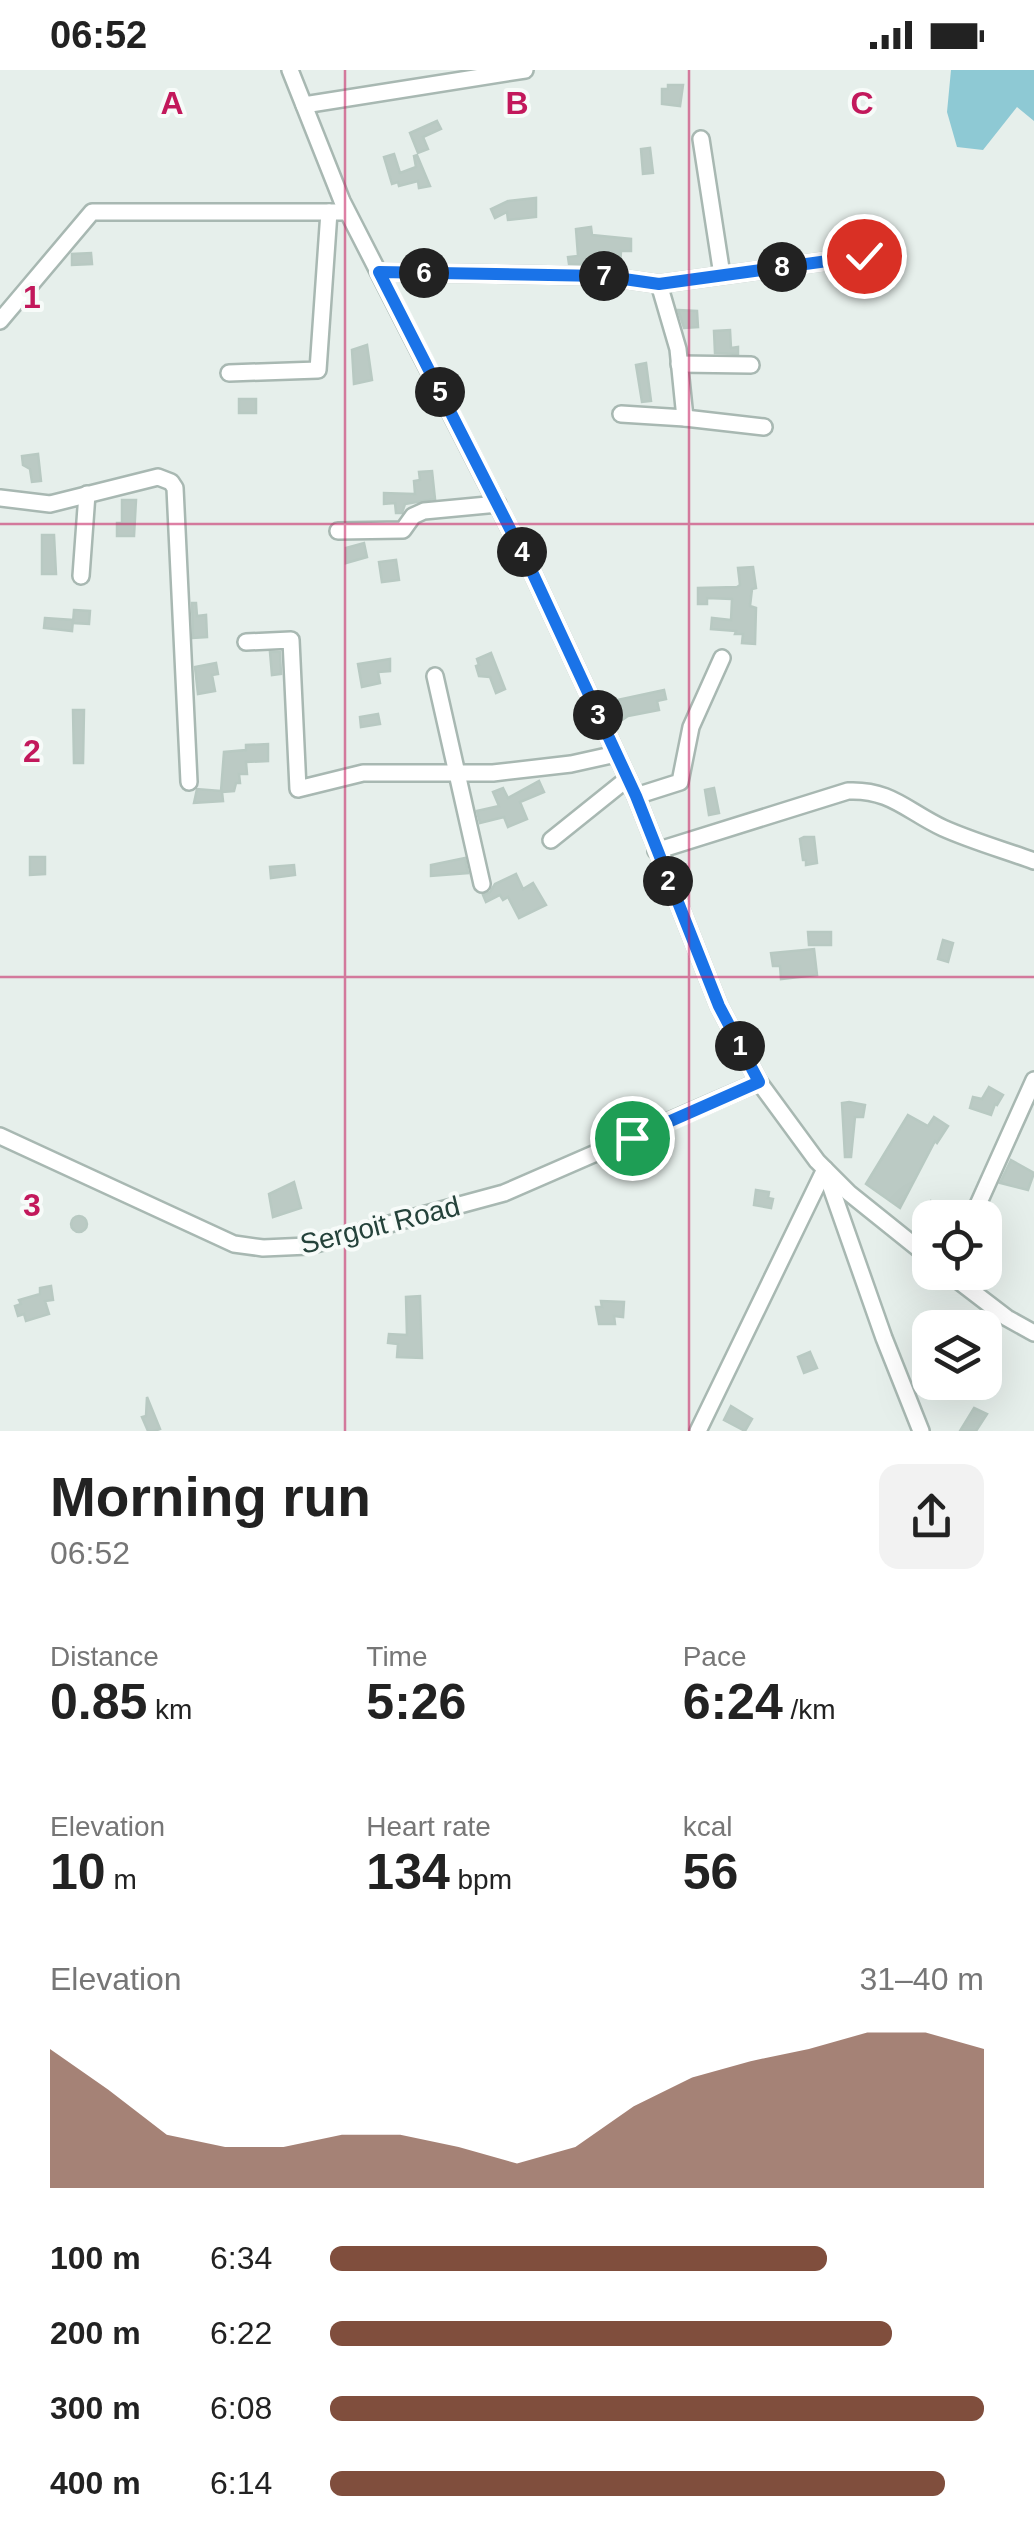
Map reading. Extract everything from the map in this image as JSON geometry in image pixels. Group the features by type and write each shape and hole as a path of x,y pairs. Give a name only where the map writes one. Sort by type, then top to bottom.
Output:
{"street":[{"path":"290,70 348,212 498,504 636,796 719,1006 759,1082 825,1169 912,1243"},
{"path":"304,105 525,70"},
{"path":"702,140 722,276"},
{"path":"0,321 92,212 348,212"},
{"path":"229,373 318,370 328,212"},
{"path":"379,272 603,276 659,284 864,256"},
{"path":"659,284 679,356 685,418"},
{"path":"679,356 751,364"},
{"path":"621,414 764,427"},
{"path":"0,498 50,504 158,478 168,480 174,488 189,782"},
{"path":"81,576 87,494"},
{"path":"338,530 403,530 412,516 424,510 498,504"},
{"path":"246,642 291,640 298,789 363,773 458,774 570,764 616,754"},
{"path":"636,796 680,782 691,727 722,658"},
{"path":"435,676 482,884"},
{"path":"551,840 627,779"},
{"path":"656,851 848,792 869,790 885,794 942,828 1034,861"},
{"path":"980,1200 1034,1080"},
{"name":"Sergoit Road","path":"0,1136 234,1244 263,1248 308,1246 504,1194 759,1082"},
{"path":"698,1431 825,1169"},
{"path":"825,1169 921,1431"},
{"path":"971,1290 1034,1333"}],"water":[{"path":"951,70 1034,70 1034,121 1017,107 983,150 957,147 947,112"}],"building":[{"path":"668,85 683,85 680,106 662,104 662,89 668,89"},
{"path":"437,121 441,129 423,137 428,149 418,153 410,133"},
{"path":"650,148 653,173 643,174 641,149"},
{"path":"394,154 400,173 416,167 417,155 430,186 419,188 418,181 392,184 384,157"},
{"path":"536,198 536,217 508,220 507,212 495,218 491,209 508,201"},
{"path":"591,227 592,235 631,239 631,251 621,251 620,267 569,264 568,257 578,256 576,229"},
{"path":"91,253 92,264 72,265 72,254"},
{"path":"678,310 697,311 698,327 684,328"},
{"path":"730,330 731,348 738,347 738,354 715,353 714,331"},
{"path":"367,345 372,380 354,384 352,350"},
{"path":"646,363 651,401 642,402 636,365"},
{"path":"239,399 256,399 256,413 239,413"},
{"path":"38,454 41,481 32,482 22,456"},
{"path":"432,471 435,499 405,504 402,513 396,513 395,503 384,504 384,493 415,494 414,481 420,480 419,472"},
{"path":"122,500 136,500 134,536 117,536 117,523 122,523"},
{"path":"42,535 54,535 56,574 42,574"},
{"path":"364,543 367,557 346,563 346,548"},
{"path":"396,560 399,580 382,582 379,562"},
{"path":"753,567 756,588 752,589 750,606 756,608 755,644 742,643 743,634 735,634 736,631 711,629 712,618 731,620 732,599 707,598 707,604 698,604 698,588 737,587 738,568"},
{"path":"192,603 196,603 197,616 206,615 207,637 193,638"},
{"path":"74,610 90,611 89,624 73,623"},
{"path":"45,618 73,620 72,631 44,628"},
{"path":"270,652 280,652 281,674 272,675"},
{"path":"491,653 505,689 496,693 490,677 479,676 476,666 477,659"},
{"path":"390,659 390,671 378,672 380,683 362,687 358,664"},
{"path":"216,663 218,674 212,675 215,691 198,694 195,667"},
{"path":"664,690 666,699 657,701 659,710 628,716 619,722 613,701"},
{"path":"73,710 84,710 83,763 74,763"},
{"path":"378,714 380,724 361,727 360,717"},
{"path":"268,744 268,761 246,762 247,774 239,774 240,783 236,783 234,791 222,792 223,801 194,803 197,789 221,791 224,752"},
{"path":"539,781 544,792 520,802 527,819 508,827 504,817 480,823 477,811 499,806 493,792 503,788 508,798"},
{"path":"714,788 719,813 709,815 705,790"},
{"path":"814,837 817,863 806,865 803,860 800,839"},
{"path":"30,857 45,857 45,874 30,875"},
{"path":"465,858 468,873 431,876 431,865"},
{"path":"294,865 295,875 271,878 270,867"},
{"path":"516,874 523,889 533,883 546,905 519,918 508,897 503,900 500,895 486,902 483,895"},
{"path":"808,932 831,932 831,945 809,945"},
{"path":"943,940 953,943 948,962 938,959"},
{"path":"814,949 817,975 781,979 780,966 773,966 771,953"},
{"path":"989,1087 1003,1095 991,1115 970,1108 973,1097 982,1099"},
{"path":"842,1103 865,1105 863,1117 855,1117 851,1157 845,1157"},
{"path":"908,1115 928,1126 934,1117 948,1126 935,1141 900,1208 866,1184"},
{"path":"1011,1160 1034,1173 1028,1190 1000,1183"},
{"path":"294,1182 301,1208 273,1217 269,1194"},
{"path":"756,1190 769,1192 768,1198 773,1199 771,1208 754,1205"},
{"path":"79,1216 87,1224 79,1232 71,1224"},
{"path":"51,1286 53,1300 45,1301 49,1314 26,1321 24,1314 18,1316 15,1306 21,1304 19,1300"},
{"path":"420,1296 422,1358 397,1357 398,1344 388,1343 389,1334 407,1335 406,1297"},
{"path":"601,1301 624,1302 623,1317 614,1316 615,1324 599,1324 596,1307 602,1307"},
{"path":"810,1352 817,1368 804,1373 798,1357"},
{"path":"147,1397 160,1429 154,1431 148,1431 142,1417 146,1416"},
{"path":"731,1406 752,1419 745,1431 724,1420"},
{"path":"974,1408 987,1414 976,1431 960,1431"}],"route":[{"path":"632,1138 759,1082 719,1006 636,796 533,574 379,272 603,276 659,284 864,256"}]}
